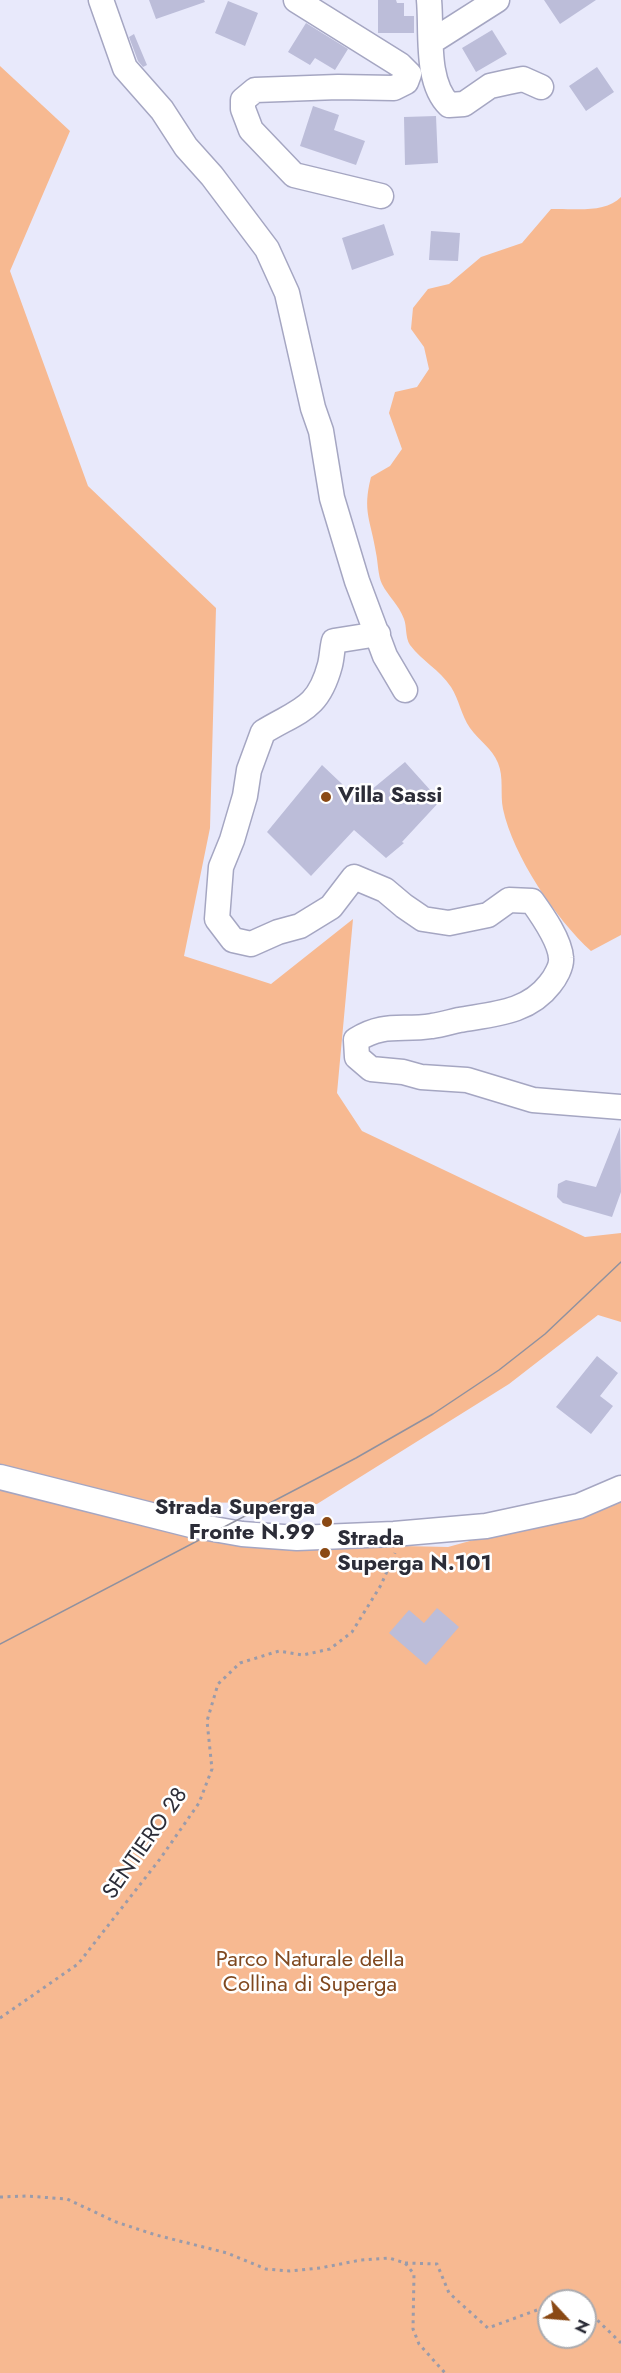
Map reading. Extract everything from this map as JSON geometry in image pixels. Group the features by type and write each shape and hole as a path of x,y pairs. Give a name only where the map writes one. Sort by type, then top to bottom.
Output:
{"street":[{"path":"101,0 125,68 162,110 186,147 212,176 267,249 287,293 313,408 321,431 332,498 357,581 386,656 405,690"},
{"path":"296,0 400,65 409,74 406,82 394,88 338,87 255,90 243,100 243,109 251,130 294,175 381,196"},
{"path":"429,0 431,57 441,97 449,105 464,104 490,86 523,79 541,87"},
{"path":"431,42 497,0"},
{"path":"378,634 334,641 329,669 313,702 299,713 263,732 249,770 245,796 232,840 221,867 217,919 233,940 251,944 278,932 300,926 330,907 354,877 386,890 423,919 448,923 488,915 508,900 532,901 552,934 561,959 555,977 543,994 517,1009 492,1015 431,1027 394,1027 371,1031 356,1040 357,1057 371,1068 403,1072 420,1077 467,1080 533,1100 621,1107"},
{"path":"0,1477 167,1520 242,1534 297,1538 394,1534 486,1526 579,1506 621,1488"}],"path":[{"name":"SENTIERO 28","path":"0,2018 78,1964 160,1858 199,1803 212,1769 207,1721 218,1684 240,1663 279,1651 303,1655 330,1649 352,1632 381,1585 396,1551 394,1534"},
{"path":"0,2198 26,2196 67,2199 116,2222 227,2253 266,2269 300,2270 389,2258 405,2262 437,2264 449,2293 488,2328 537,2310"},
{"path":"405,2262 414,2274 413,2329 419,2344 445,2373"},
{"path":"597,2320 621,2343"}],"green space":[{"name":"Parco Naturale della Collina di Superga","path":"0,66 70,131 10,271 88,486 216,608 210,828 184,956 271,984 353,919 337,1093 362,1131 585,1237 621,1233 621,1322 598,1315 509,1384 317,1504 185,1502 222,1542 448,1547 568,1514 621,1493 621,2373 0,2373"},
{"path":"621,197 621,935 591,951 550,904 516,847 503,809 501,774 495,758 470,728 454,692 446,681 408,642 402,614 381,581 368,516 367,499 371,477 390,466 402,449 389,413 395,392 417,387 429,369 424,347 411,329 413,308 428,289 449,284 481,257 522,243 551,209 598,208"}],"building":[{"path":"149,0 204,0 205,2 156,19"},
{"path":"378,0 396,0 397,3 404,3 404,16 414,16 414,33 378,33"},
{"path":"544,0 596,0 560,24"},
{"path":"228,1 258,13 245,46 215,33"},
{"path":"306,23 348,49 335,70 315,58 310,65 288,52"},
{"path":"492,30 507,54 476,72 462,48"},
{"path":"134,34 147,65 143,67 138,61 129,37"},
{"path":"597,67 614,92 586,111 569,86"},
{"path":"313,106 339,115 334,130 365,141 356,165 300,146"},
{"path":"436,116 438,163 405,165 404,117"},
{"path":"384,224 394,255 352,270 342,238"},
{"path":"431,231 460,233 458,261 429,260"},
{"name":"Villa Sassi","path":"405,762 440,801 402,842 404,843 386,858 354,830 311,876 267,832 322,765 359,800"},
{"path":"620,1127 621,1192 612,1217 563,1203 557,1197 558,1184 566,1180 596,1187"},
{"path":"597,1356 618,1373 600,1396 613,1406 591,1434 556,1407"},
{"path":"437,1608 459,1627 426,1665 389,1633 409,1610 424,1623"}],"tram line":[{"path":"0,1644 356,1458 433,1414 499,1370 545,1334 621,1262"}],"place":[{"name":"Villa Sassi","path":"326,797"},
{"name":"Strada Superga Fronte N.99","path":"327,1522"},
{"name":"Strada Superga N.101","path":"325,1553"}]}
